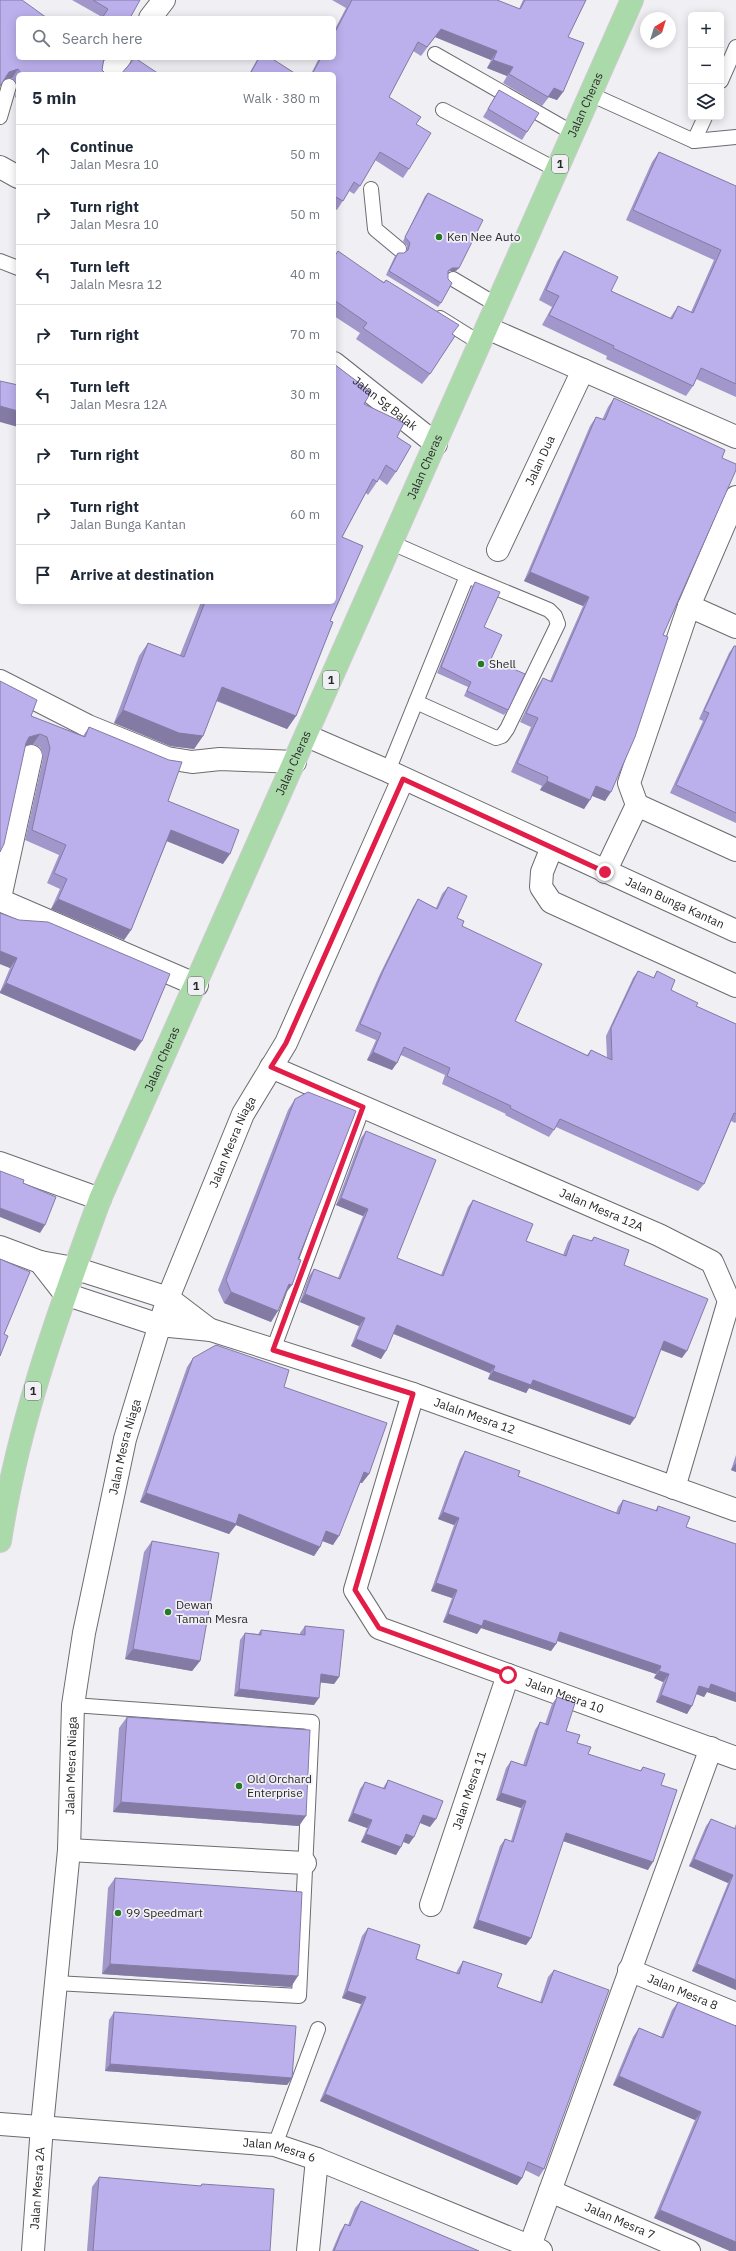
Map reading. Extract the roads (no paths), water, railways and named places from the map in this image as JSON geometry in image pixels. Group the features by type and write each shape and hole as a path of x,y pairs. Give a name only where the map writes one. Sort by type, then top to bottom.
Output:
{"main road":[{"name":"Jalan Cheras","path":"0,1541 4,1489 35,1384 64,1294 100,1199 307,736 632,0"}],"street":[{"path":"152,16 164,0"},
{"path":"110,72 118,60"},
{"path":"0,167 16,176"},
{"path":"484,336 583,370 736,437"},
{"name":"Jalan Sg Balak","path":"336,365 436,444"},
{"name":"Jalan Dua","path":"498,550 583,370"},
{"path":"605,872 637,805 629,783 689,606 736,497"},
{"path":"689,606 736,627"},
{"path":"0,681 88,726 167,758 192,762 220,758 295,762"},
{"name":"Jalan Bunga Kantan","path":"307,736 736,931"},
{"path":"31,756 0,899 196,985"},
{"name":"Jalan Mesra Niaga","path":"42,2126 69,1850 73,1705 84,1633 124,1439 168,1298 243,1114 286,1043 395,775"},
{"path":"637,805 736,850"},
{"path":"552,847 542,872 541,888 551,902 736,986"},
{"name":"Jalan Mesra 12A","path":"271,1067 659,1235 712,1262 729,1301 674,1488"},
{"path":"0,1163 100,1199"},
{"path":"0,1247 40,1262 74,1268 168,1298 211,1330"},
{"path":"40,1262 64,1294 159,1325 211,1330"},
{"name":"Jalaln Mesra 12","path":"211,1330 413,1394 736,1510"},
{"name":"Jalan Mesra 10","path":"413,1394 355,1590 379,1628 736,1758"},
{"name":"Jalan Mesra 11","path":"431,1905 508,1675"},
{"path":"536,2249 550,2191 629,1970 711,1748"},
{"path":"69,1850 305,1863"},
{"name":"Jalan Mesra 8","path":"629,1970 736,2014"},
{"name":"Jalan Mesra 6","path":"0,2124 42,2126 275,2145 317,2159 536,2249"},
{"name":"Jalan Mesra 2A","path":"33,2251 42,2126"},
{"path":"308,2251 317,2159"},
{"name":"Jalan Mesra 7","path":"550,2191 689,2251"}],"lane":[{"path":"724,74 736,47"},
{"path":"435,54 573,133"},
{"path":"0,117 9,86"},
{"path":"590,94 694,141 736,137"},
{"path":"443,110 557,170"},
{"path":"694,141 704,120"},
{"path":"371,189 375,229 399,249"},
{"path":"0,261 16,267"},
{"path":"453,279 497,305"},
{"path":"427,310 484,336"},
{"path":"392,542 467,576 549,610 555,616 558,624 507,730 502,736 496,738 416,702"},
{"path":"395,775 416,702 467,576"},
{"path":"273,1350 363,1107"},
{"path":"55,1982 299,1996 312,1722 73,1705"},
{"path":"275,2145 318,2029"}],"place":[{"name":"Ken Nee Auto","path":"439,237"},
{"name":"Shell","path":"481,664"},
{"name":"Dewan Taman Mesra","path":"168,1612"},
{"name":"Old Orchard Enterprise","path":"239,1786"},
{"name":"99 Speedmart","path":"118,1913"}]}
